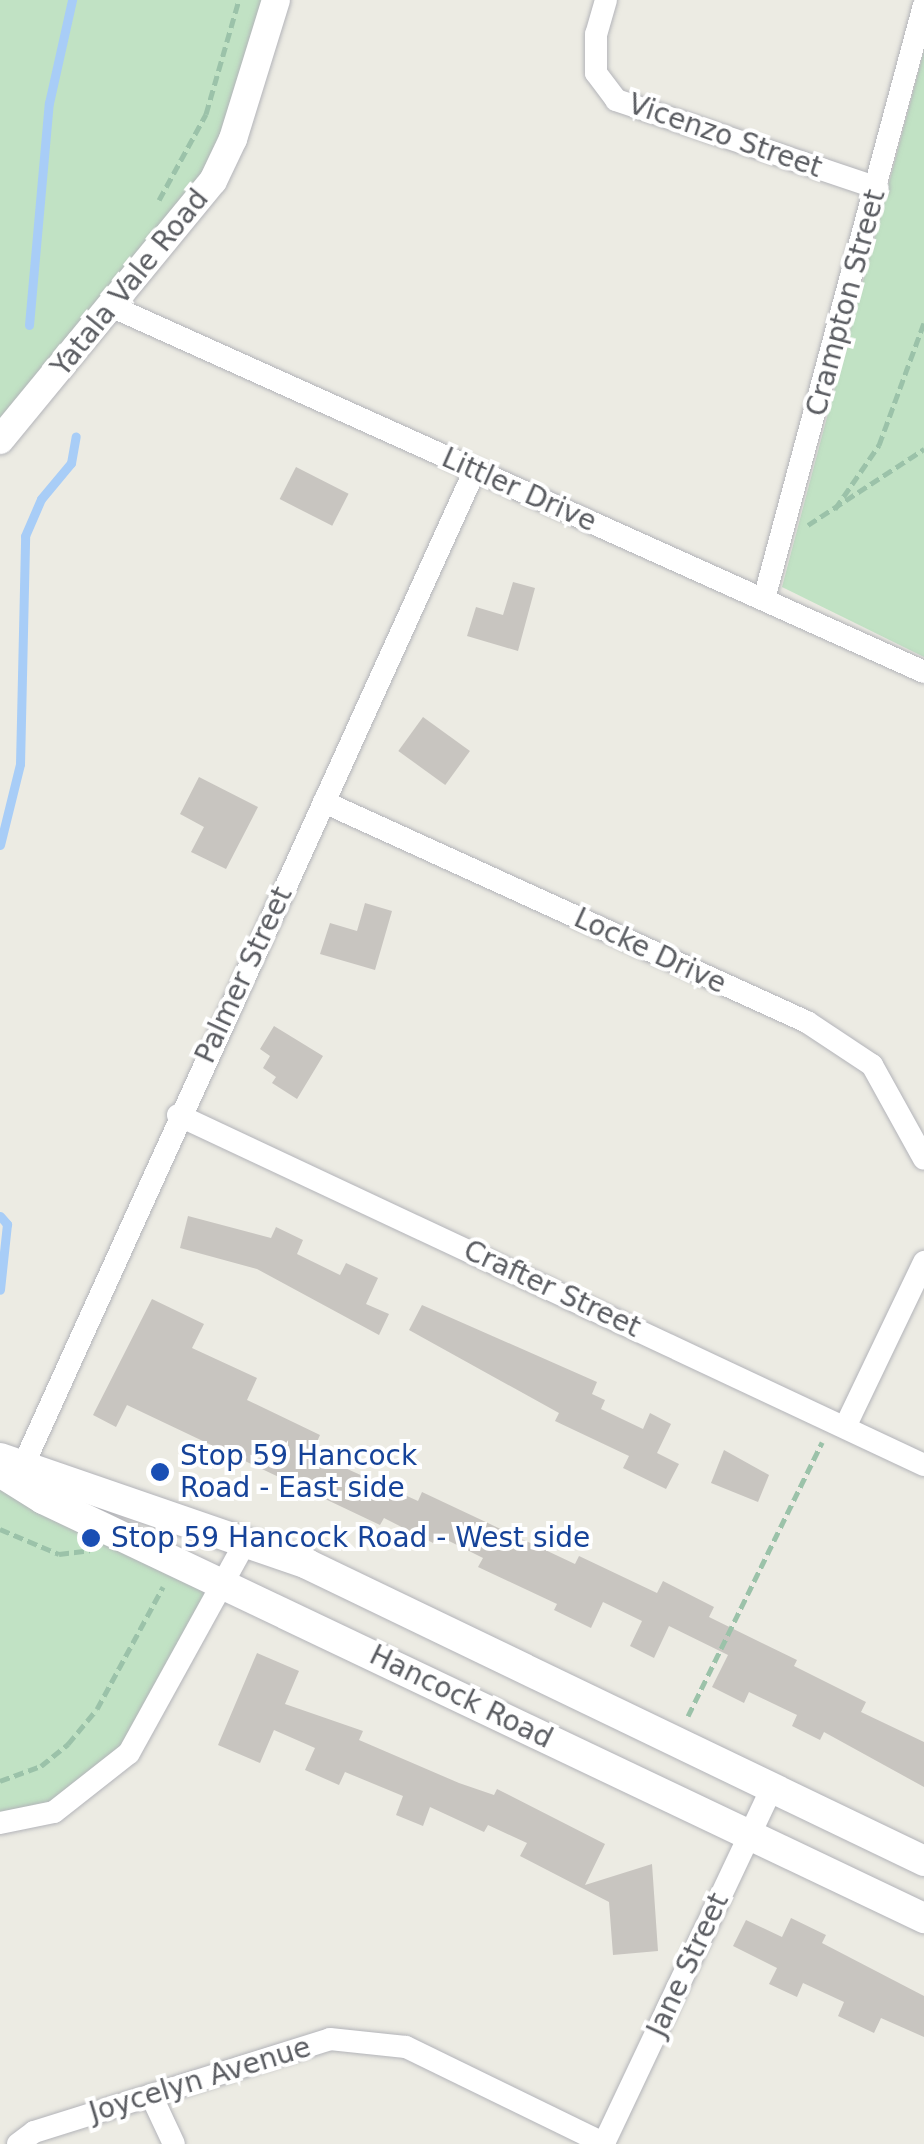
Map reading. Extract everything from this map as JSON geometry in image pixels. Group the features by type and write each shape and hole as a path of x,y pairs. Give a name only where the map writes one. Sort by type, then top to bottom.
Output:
{"main road":[{"name":"Hancock Road","path":"10,1469 104,1528 924,1918"},
{"name":"Hancock Road","path":"10,1469 307,1564 924,1860"}],"street":[{"name":"Yatala Vale Road","path":"0,440 114,307 212,181 238,123 276,0"},
{"name":"Vicenzo Street","path":"606,0 596,34 596,73 616,100 878,188"},
{"name":"Crampton Street","path":"764,600 924,6"},
{"name":"Littler Drive","path":"114,307 924,672"},
{"name":"Palmer Street","path":"10,1469 178,1116 475,470"},
{"name":"Locke Drive","path":"324,802 807,1022 872,1065 924,1158"},
{"name":"Crafter Street","path":"178,1116 840,1422 924,1465"},
{"path":"840,1422 924,1262"},
{"path":"0,1824 54,1812 129,1753 246,1542"},
{"name":"Jane Street","path":"604,2144 772,1787"},
{"name":"Joycelyn Avenue","path":"18,2144 34,2132 330,2039 406,2048 604,2144"},
{"path":"151,2096 174,2144"}],"path":[{"path":"152,212 206,114 239,0"},
{"path":"834,509 879,444 924,323"},
{"path":"784,526 807,525 924,449"},
{"path":"685,1723 840,1422"},
{"path":"0,1529 60,1554 84,1555 104,1528"},
{"path":"0,1781 41,1766 97,1709 176,1562"}],"green space":[{"path":"0,0 276,0 213,181 0,442"},
{"path":"924,51 924,657 782,587"},
{"path":"0,1485 224,1584 172,1683 84,1793 0,1823"}],"building":[{"path":"296,467 349,494 332,526 280,499"},
{"path":"513,582 535,588 518,651 467,636 476,607 503,615"},
{"path":"423,717 470,751 445,785 398,751"},
{"path":"199,777 258,807 226,869 191,852 204,827 180,814"},
{"path":"365,903 392,911 375,970 320,954 330,923 357,931"},
{"path":"274,1026 323,1056 297,1099 272,1083 276,1077 263,1068 270,1056 260,1049"},
{"path":"188,1216 271,1238 276,1227 303,1240 297,1254 340,1275 346,1263 378,1278 366,1304 389,1314 379,1335 257,1269 180,1248"},
{"path":"152,1299 204,1324 192,1348 257,1378 247,1400 320,1435 312,1453 418,1501 422,1492 575,1564 579,1556 657,1593 663,1581 714,1607 709,1617 797,1660 794,1666 866,1702 861,1712 924,1742 924,1787 824,1732 820,1740 792,1726 797,1715 749,1692 744,1703 712,1687 728,1655 669,1626 654,1658 630,1646 642,1621 603,1602 591,1628 554,1610 557,1604 478,1567 483,1558 437,1535 433,1543 384,1518 380,1525 127,1405 116,1427 93,1415"},
{"path":"422,1305 597,1382 592,1394 605,1400 601,1409 643,1429 650,1413 671,1424 657,1453 679,1464 666,1489 623,1468 629,1456 555,1421 559,1413 409,1330"},
{"path":"724,1450 769,1475 758,1502 711,1483"},
{"path":"257,1653 299,1671 285,1704 363,1731 359,1740 459,1783 494,1795 497,1789 605,1844 585,1885 652,1864 658,1951 613,1955 609,1902 520,1856 527,1843 488,1825 484,1832 430,1807 423,1826 396,1815 403,1796 345,1772 339,1785 305,1770 315,1748 274,1730 260,1763 218,1745"},
{"path":"791,1918 826,1935 822,1943 924,1996 924,2037 881,2018 874,2033 838,2016 844,2002 803,1983 797,1997 769,1984 777,1968 733,1946 746,1920 782,1937"}],"waterway":[{"path":"29,325 49,103 72,0"},
{"path":"0,845 20,764 25,536 41,499 71,463 76,436"},
{"path":"0,1216 7,1224 0,1290"}],"place":[{"name":"Stop 59 Hancock Road - East side","path":"160,1472"},
{"name":"Stop 59 Hancock Road - West side","path":"91,1538"}]}
